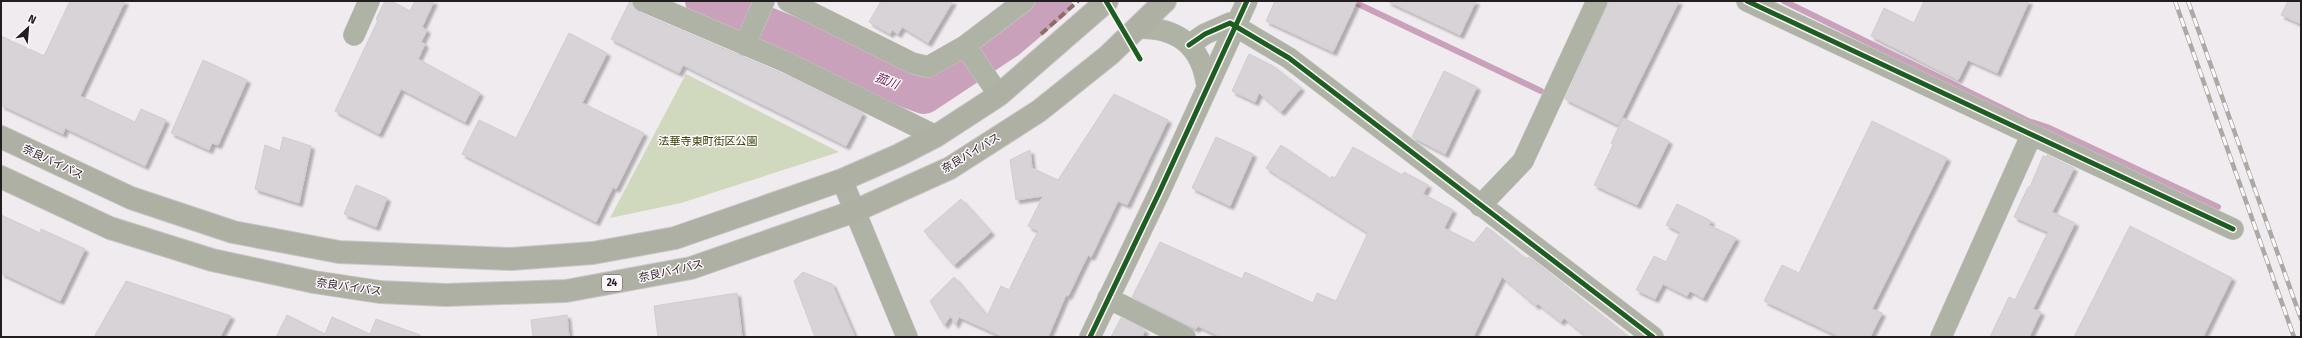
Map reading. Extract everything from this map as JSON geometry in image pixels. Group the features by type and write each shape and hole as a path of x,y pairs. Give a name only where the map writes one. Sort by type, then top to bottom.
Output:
{"highway":[{"name":"奈良バイパス","path":"1,137 131,198 233,232 339,252 512,259 593,253 675,238 842,180 936,136 999,95 1107,1"},
{"name":"奈良バイパス","path":"1,177 110,228 212,260 314,282 380,292 446,295 566,291 691,268 855,210 950,168 1032,115 1109,55 1165,1"}],"street":[{"path":"354,35 369,1"},
{"path":"643,1 784,61 936,136"},
{"path":"745,44 764,1"},
{"path":"788,1 912,63 928,67 968,49 1024,1"},
{"path":"1090,337 1247,1"},
{"path":"1480,206 1523,161 1597,1"},
{"path":"1746,1 2031,136 2233,229"},
{"path":"1189,45 1220,26 1230,23 1237,25 1289,58 1480,206 1653,337"},
{"path":"1136,28 1154,28 1182,37 1197,54 1205,70 1207,87"},
{"path":"968,49 999,95"},
{"path":"1941,337 2031,136"},
{"path":"842,180 907,337"},
{"path":"1108,298 1185,337"}],"green space":[{"name":"法華寺東町街区公園","path":"686,74 839,152 681,203 610,218"}],"building":[{"path":"70,1 125,1 80,96 135,122 141,109 166,120 145,166 65,128 63,134 1,105 1,36 44,56"},
{"path":"385,1 391,1 410,11 415,1 434,1 422,27 427,30 421,42 425,44 418,59 480,93 465,122 401,89 379,134 335,111 378,20 376,19"},
{"path":"630,1 638,12 779,72 863,113 846,146 683,65 679,73 611,39"},
{"path":"881,1 953,1 928,43 902,27 898,34 892,30 890,34 869,22"},
{"path":"1275,1 1357,1 1333,52 1266,21"},
{"path":"1387,1 1476,1 1460,35"},
{"path":"1609,1 1679,1 1618,125 1565,99"},
{"path":"1924,1 2029,1 1997,73 1968,60 1958,80 1871,36 1884,8 1914,23"},
{"path":"2288,1 2301,1 2301,24 2281,15"},
{"path":"569,33 607,53 582,103 644,133 616,189 613,187 596,222 462,154 479,120 516,138"},
{"path":"1249,54 1273,66 1301,88 1281,112 1259,93 1255,102 1232,91"},
{"path":"203,60 247,80 218,145 212,143 209,150 171,133"},
{"path":"1444,71 1477,87 1445,154 1412,137"},
{"path":"1114,94 1168,120 1127,205 1118,201 1091,257 1088,255 1068,296 1066,295 1048,337 1003,337 959,317 955,325 951,316 944,325 930,301 954,277 987,316 1001,286 1009,290 1038,231 1028,226 1043,196 1016,200 1010,160 1030,150 1032,168 1058,180"},
{"path":"1623,118 1669,141 1637,205 1594,185 1613,145 1611,143"},
{"path":"1872,121 1947,158 1872,309 1882,313 1870,337 1840,337 1764,301 1782,265 1799,273"},
{"path":"283,137 311,146 299,203 255,189 265,145 280,151"},
{"path":"1216,137 1253,154 1230,206 1192,188"},
{"path":"1281,145 1331,179 1332,176 1335,178 1353,147 1402,175 1404,172 1428,185 1423,194 1453,210 1444,228 1474,243 1487,227 1526,259 1529,257 1629,337 1587,337 1564,318 1561,322 1538,304 1536,306 1502,277 1473,337 1221,337 1198,326 1196,329 1132,297 1160,242 1242,279 1245,272 1313,303 1317,293 1336,301 1368,233 1266,168"},
{"path":"2047,155 2074,168 2052,212 2075,223 2033,309 2041,312 2029,337 1990,337 2009,297 2015,300 2048,232 2014,217 2028,187 2030,187 2043,156 2046,157"},
{"path":"356,185 387,198 376,227 344,214"},
{"path":"961,199 991,232 954,265 924,231"},
{"path":"1677,204 1711,221 1709,225 1736,238 1703,298 1690,291 1687,296 1663,284 1655,299 1636,290 1654,256 1666,262 1680,232 1666,225"},
{"path":"1,215 40,233 41,229 85,249 60,301 1,273"},
{"path":"2130,226 2232,278 2203,337 2074,337"},
{"path":"803,272 832,284 855,337 815,337 794,281"},
{"path":"126,281 231,316 220,337 94,337"},
{"path":"737,293 742,337 658,337 654,306"},
{"path":"287,315 325,334 332,317 370,334 376,319 420,335 420,337 276,337"},
{"path":"567,315 569,337 533,337 531,320"},
{"path":"1121,318 1145,330 1142,337 1111,337"}],"waterway":[{"name":"菰川","path":"704,1 820,47 870,75 924,95 1007,40 1053,1"},
{"path":"1352,1 1541,91"},
{"path":"1784,1 2028,121 2047,127 2218,207"}],"railway":[{"path":"2175,1 2294,337"},
{"path":"2188,1 2301,319"}],"marked path":[{"path":"1041,34 1078,1"}],"cycle path":[{"path":"1106,1 1140,59"},
{"path":"1090,337 1159,193 1247,1"},
{"path":"1747,1 2233,229"},
{"path":"1189,45 1205,34 1230,23 1289,58 1653,337"}]}
